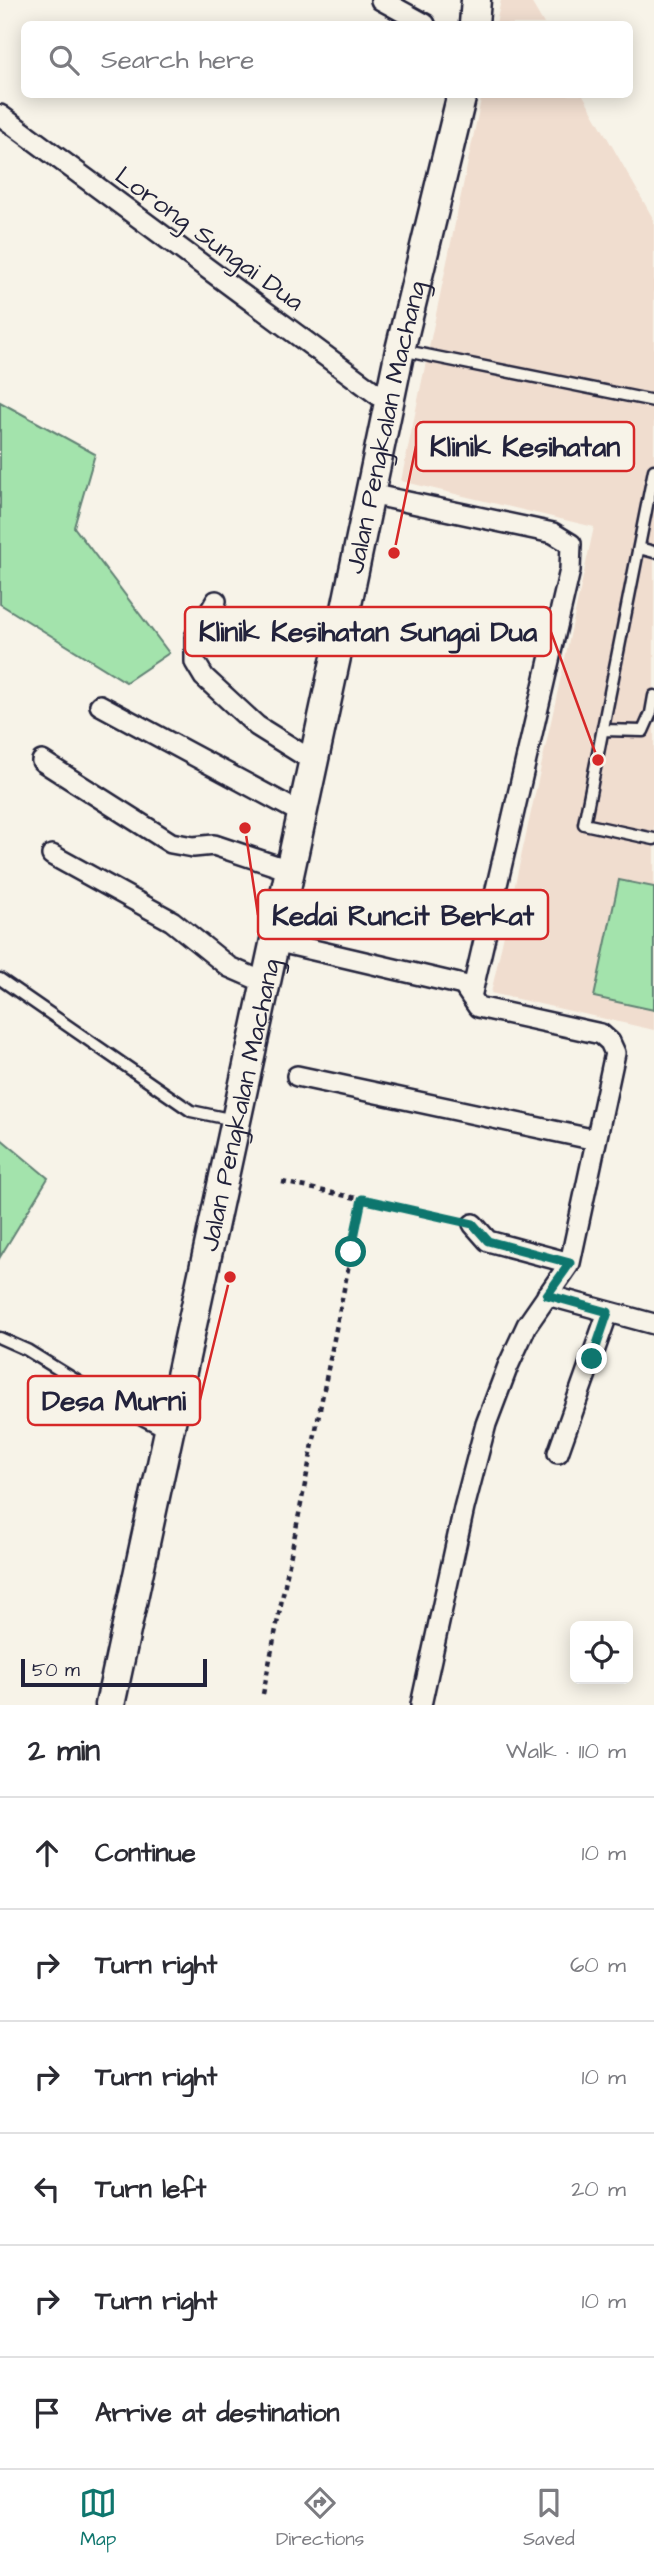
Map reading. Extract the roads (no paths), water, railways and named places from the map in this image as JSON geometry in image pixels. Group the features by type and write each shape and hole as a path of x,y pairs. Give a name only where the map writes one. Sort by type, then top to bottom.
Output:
{"main road":[{"path":"474,21 476,0"},
{"name":"Jalan Pengkalan Machang","path":"110,1705 400,350 461,98"}],"street":[{"path":"381,0 420,21"},
{"name":"Lorong Sungai Dua","path":"0,115 389,403"},
{"path":"370,494 553,533 571,544 570,570 471,997"},
{"path":"216,601 195,637 195,663 204,677 257,726 313,761"},
{"path":"100,705 301,813"},
{"path":"42,761 171,843 193,847 214,845 289,870"},
{"path":"52,855 172,921 229,967 265,983"},
{"path":"275,941 463,985 478,1007 601,1034 610,1042 615,1053 570,1263 527,1325 486,1424 464,1508 421,1705"},
{"path":"297,1076 596,1140"},
{"path":"473,1224 488,1241 570,1263"},
{"path":"547,1295 654,1324"},
{"path":"558,1452 608,1312"}],"lane":[{"path":"400,350 654,401"},
{"path":"654,470 584,824 654,839"},
{"path":"639,548 654,552"},
{"path":"603,730 643,731 651,713 654,696"},
{"path":"0,979 191,1111 236,1120"},
{"path":"0,1338 27,1350 118,1407 169,1433"}],"place":[{"name":"Klinik Kesihatan","path":"394,553"},
{"name":"Klinik Kesihatan Sungai Dua","path":"598,760"},
{"name":"Kedai Runcit Berkat","path":"245,828"},
{"name":"Desa Murni","path":"230,1277"}]}
